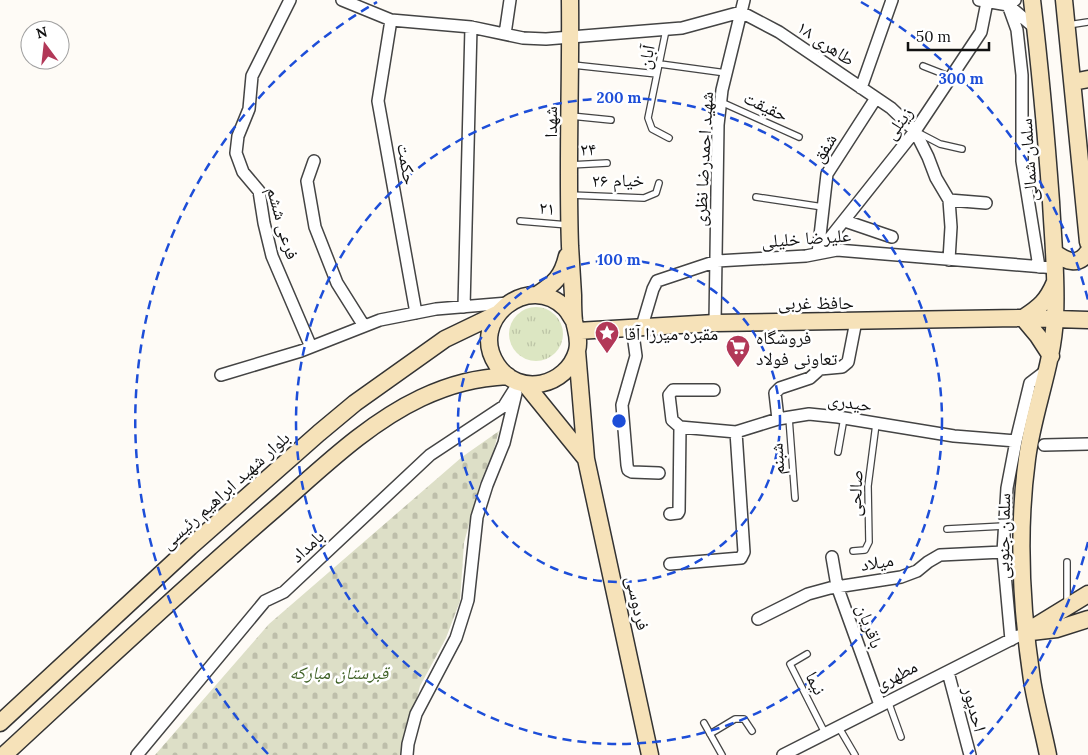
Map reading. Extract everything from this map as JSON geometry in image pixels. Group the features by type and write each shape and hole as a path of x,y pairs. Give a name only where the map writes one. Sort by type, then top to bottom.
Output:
{"main road":[{"name":"شهدا","path":"570,0 570,244"},
{"name":"سلمان شمالی","path":"1032,0 1044,111 1056,267 1055,318"},
{"path":"1064,0 1066,25 1080,80 1080,128 1088,242"},
{"path":"537,295 553,285 564,271 570,244"},
{"path":"4,755 219,556 343,450 384,419 420,398 453,385 482,378 518,381 536,385 560,376 570,365 577,351 570,244"},
{"path":"1049,363 1038,336 1023,318 1042,306 1050,294 1056,267 1080,260 1088,252"},
{"path":"576,326 565,308 552,299 537,295 522,297 503,308 491,326 489,340 491,354 498,367 518,381 586,459"},
{"name":"بلوار شهید ابراهیم رئیسی","path":"0,723 190,547 333,421 355,403 445,339 503,308"},
{"name":"حافظ غربی","path":"576,326 637,327 716,322 856,322 1023,318 1088,320"},
{"name":"سلمان جنوبی","path":"1048,755 1032,682 1026,632 1021,574 1021,519 1029,444 1049,363 1055,318"},
{"name":"فردوسی","path":"577,351 586,459 650,755"},
{"name":"مطهری","path":"1026,632 1088,594"},
{"name":"مطهری","path":"1026,632 1057,628 1088,619"}],"street":[{"name":"فرعی ششم","path":"290,0 252,76 249,109 238,136 236,153 243,172 259,191 272,256 311,347"},
{"path":"342,0 391,20 471,27 523,38 546,39 682,28 741,12"},
{"path":"504,34 510,0"},
{"name":"شهید احمدرضا نظری","path":"716,322 718,125 726,73 744,0"},
{"path":"861,88 892,0"},
{"path":"983,1 1012,3 1035,28"},
{"name":"زینلی","path":"818,253 915,131 981,32 983,1"},
{"path":"1012,3 1022,75 1022,161 1039,267"},
{"name":"طاهری ۱۸","path":"741,12 779,32 891,108 915,131 936,178 949,200 951,227 949,260"},
{"name":"حکمت","path":"391,20 378,101 416,313"},
{"path":"464,307 471,27"},
{"name":"شفق","path":"818,253 827,174 876,98"},
{"path":"314,161 307,181 315,227 337,282 364,326"},
{"path":"949,200 986,203"},
{"path":"844,221 892,237"},
{"name":"علیرضا خلیلی","path":"637,327 657,281 717,261 806,256 837,250 1056,267"},
{"path":"221,375 311,347 380,320 436,309 464,307 503,308"},
{"path":"784,419 775,392 780,388 810,378 820,369 842,367 848,362 856,322"},
{"path":"637,327 636,356 624,392 622,405 628,470 632,472 659,473"},
{"path":"1011,640 1003,552 1007,488 1030,383 1049,363"},
{"path":"407,755 416,714 456,638 468,600 478,517 487,484 504,443 518,381"},
{"name":"بامداد","path":"137,755 265,601 284,592 430,455 504,406 518,381"},
{"path":"670,514 678,513 679,511 680,427 672,420 670,392 673,390 714,390"},
{"name":"حیدری","path":"680,427 736,432 809,414 954,436 1016,441"},
{"path":"670,564 741,558 744,552 736,432"},
{"path":"1044,445 1088,444"},
{"name":"میلاد","path":"758,619 808,594 837,586 901,577 917,571 940,555 1003,552"},
{"name":"باقریان","path":"832,557 837,586 884,703"},
{"name":"مطهری","path":"783,755 800,751 838,726 1026,632"},
{"name":"احدپور","path":"948,672 970,755"}],"lane":[{"path":"1066,25 1088,22"},
{"name":"آبان","path":"666,30 648,118 652,129 669,138"},
{"path":"660,64 726,73"},
{"path":"570,65 657,74"},
{"path":"923,66 951,77"},
{"name":"حقیقت","path":"721,102 799,138"},
{"path":"570,116 611,120"},
{"path":"915,131 940,144 962,149"},
{"name":"۲۴","path":"570,165 607,164"},
{"name":"خیام ۲۶","path":"570,195 644,198 656,193 659,183"},
{"path":"756,197 823,207"},
{"name":"۲۱","path":"520,220 570,225"},
{"path":"838,452 844,418"},
{"name":"شبنم","path":"784,419 796,498"},
{"name":"صالحی","path":"853,551 865,550 869,542 868,486 876,424"},
{"path":"947,529 1004,526"},
{"path":"1067,562 1067,606"},
{"name":"نیما","path":"807,654 790,664 825,733"},
{"path":"884,703 901,737"},
{"path":"710,734 736,719 744,719 752,731"},
{"path":"704,723 722,755"},
{"path":"838,726 855,755"}],"green space":[{"path":"531,307 541,307 551,311 559,319 563,334 559,349 551,357 541,361 531,361 521,357 513,349 509,339 509,329 513,319 521,311"},
{"name":"قبرستان مبارکه","path":"499,431 493,452 480,483 464,543 460,601 446,638 420,686 403,755 155,755 269,624 462,457"}],"place":[{"name":"مقبره میرزا آقا","path":"607,354"},
{"name":"فروشگاه تعاونی فولاد","path":"738,368"}]}
